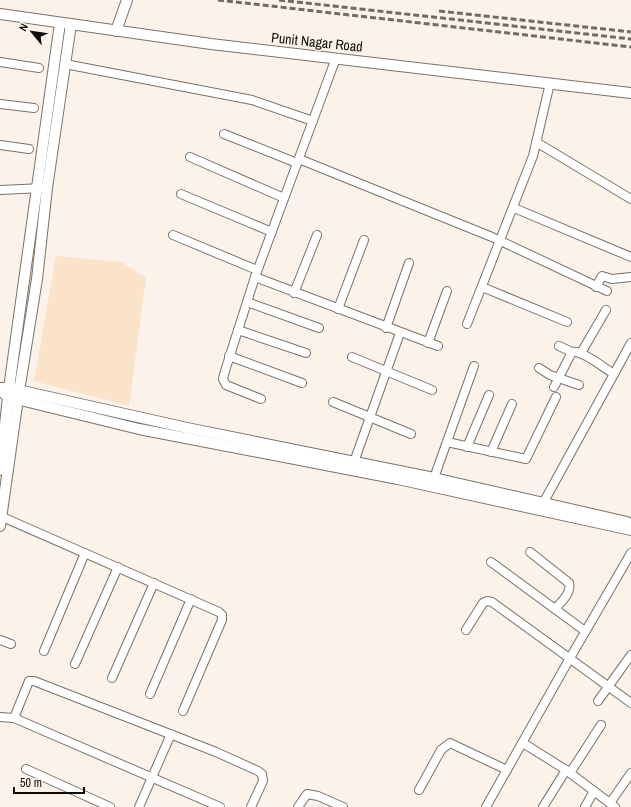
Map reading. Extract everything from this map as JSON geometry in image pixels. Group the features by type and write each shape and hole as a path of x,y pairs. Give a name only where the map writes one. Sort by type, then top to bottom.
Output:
{"street":[{"path":"116,31 127,0"},
{"name":"Punit Nagar Road","path":"0,14 211,44 631,93"},
{"path":"43,188 65,64 65,24"},
{"path":"0,526 8,438 9,392 37,279 53,69 65,24"},
{"path":"261,399 226,385 223,379 256,274 336,58"},
{"path":"0,62 39,68"},
{"path":"65,64 252,100 313,121"},
{"path":"466,324 514,208 533,156 550,83"},
{"path":"0,104 34,108"},
{"path":"224,134 298,161 500,242 607,291"},
{"path":"536,142 631,199"},
{"path":"0,145 29,149"},
{"path":"190,157 284,198"},
{"path":"0,190 43,188"},
{"path":"182,194 272,232"},
{"path":"514,208 631,257"},
{"path":"173,235 294,293 438,346"},
{"path":"294,293 317,235"},
{"path":"338,309 364,240"},
{"path":"386,328 409,263"},
{"path":"596,286 602,276 612,279 631,277"},
{"path":"482,287 567,322"},
{"path":"428,343 446,291"},
{"path":"247,302 319,328"},
{"path":"581,354 606,310"},
{"path":"238,330 306,353"},
{"path":"354,462 369,416 400,333"},
{"path":"541,505 631,343"},
{"path":"559,346 572,352 576,351 614,374"},
{"path":"554,387 572,352"},
{"path":"229,356 302,384"},
{"path":"352,357 432,390"},
{"path":"434,478 474,366"},
{"path":"539,368 578,385"},
{"path":"9,392 434,478 541,505 631,530"},
{"path":"9,392 139,429 631,523"},
{"path":"467,447 489,395"},
{"path":"447,442 526,460 556,397"},
{"path":"333,402 411,434"},
{"path":"491,452 512,404"},
{"path":"0,470 8,438"},
{"path":"1,516 191,599 219,612 222,615 222,620 183,711"},
{"path":"44,651 85,552"},
{"path":"530,552 569,583 570,588 568,592 555,610"},
{"path":"486,807 585,631 631,553"},
{"path":"491,562 585,631"},
{"path":"75,664 118,567"},
{"path":"112,678 154,583"},
{"path":"150,694 191,599"},
{"path":"466,630 483,603 487,601 492,602 631,703"},
{"path":"0,640 11,644"},
{"path":"598,701 631,655"},
{"path":"14,718 28,681 34,681 216,752 262,774 263,781 251,807"},
{"path":"0,717 14,718 220,807"},
{"path":"543,807 601,725"},
{"path":"139,807 171,734"},
{"path":"419,790 441,750 450,743 508,770"},
{"path":"523,743 568,772 613,805 631,773"},
{"path":"26,769 110,807"},
{"path":"585,807 594,791"},
{"path":"298,807 307,794 318,796 343,807"}],"shaded area":[{"path":"56,256 121,262 146,278 129,406 34,381"}],"railway":[{"path":"218,0 631,47"},
{"path":"279,0 631,39"},
{"path":"439,11 631,32"}]}
